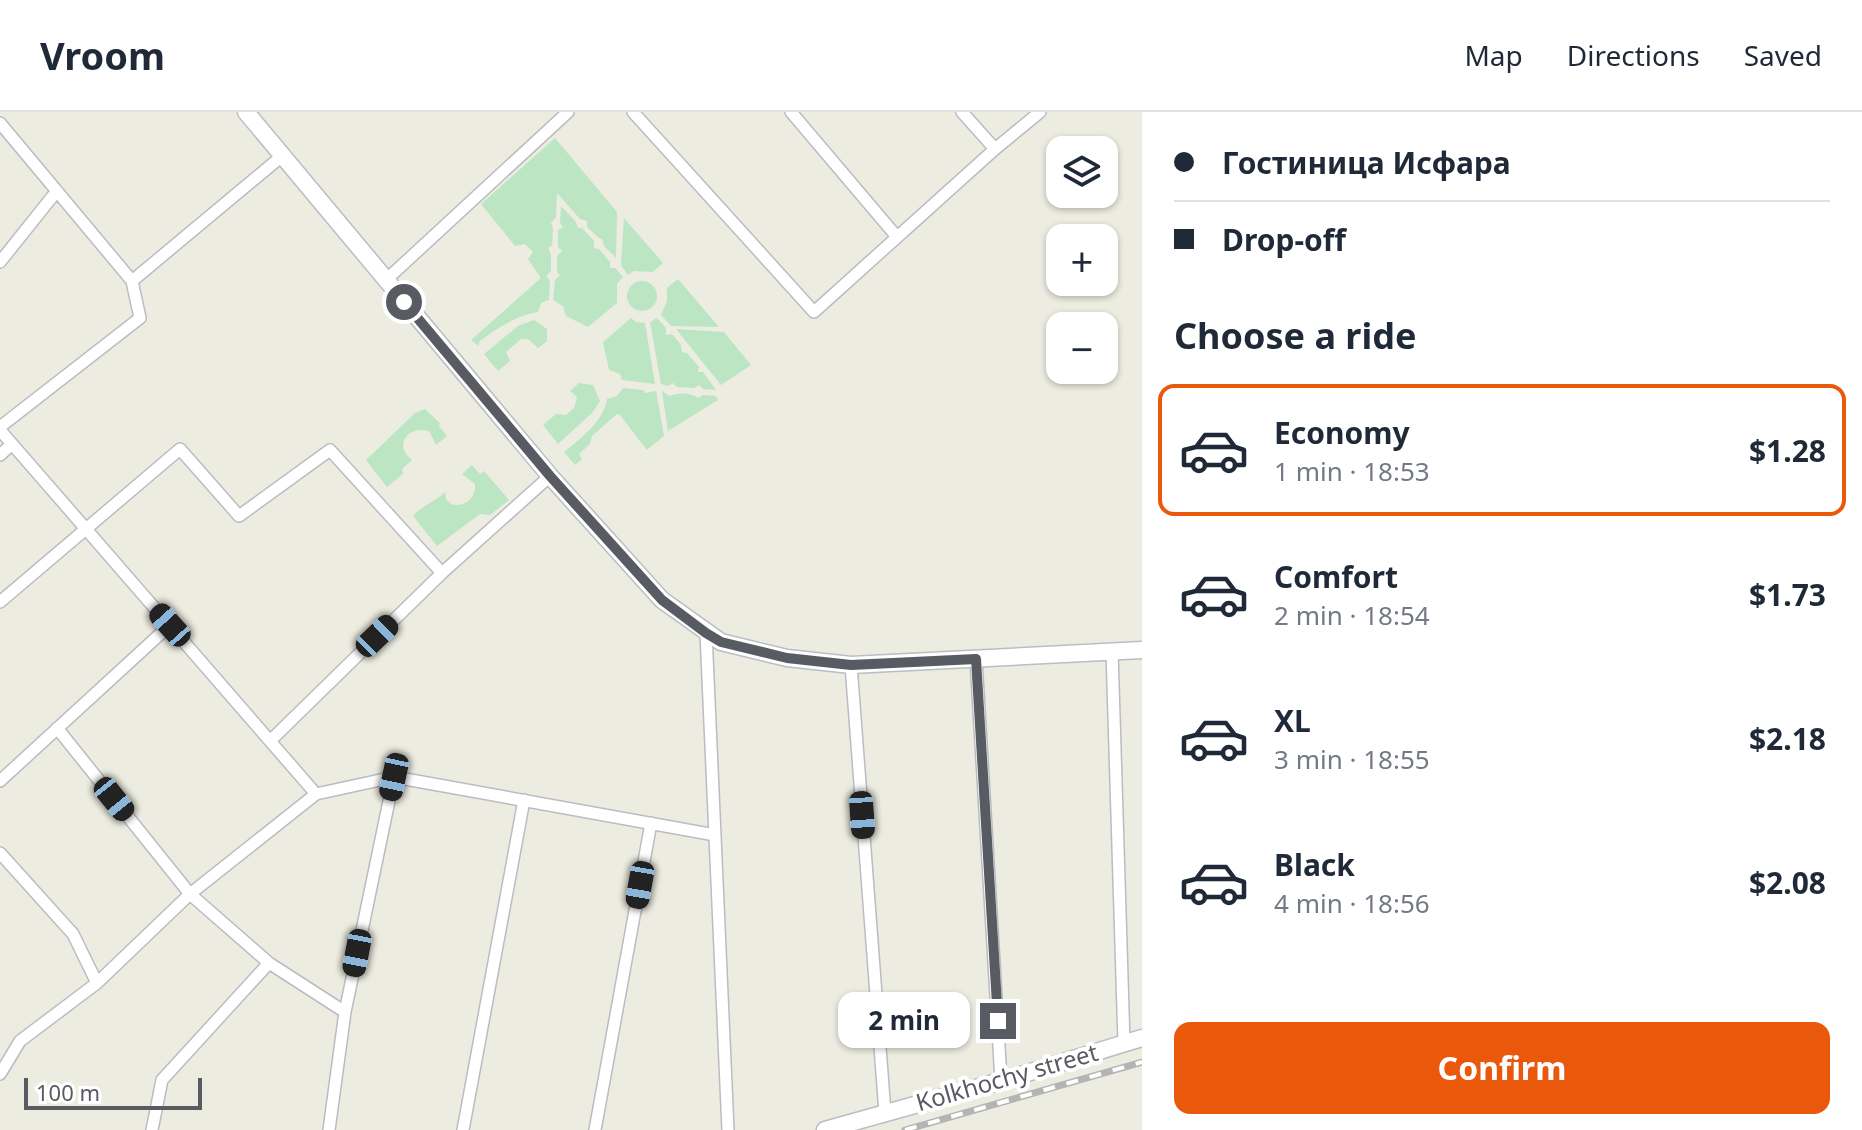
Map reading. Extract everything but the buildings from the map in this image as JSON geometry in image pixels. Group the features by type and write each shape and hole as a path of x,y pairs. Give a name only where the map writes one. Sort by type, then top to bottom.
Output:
{"main road":[{"path":"246,112 550,476 662,600 706,633 721,642 787,658 851,665 1142,650"},
{"name":"Kolkhochy street","path":"825,1130 1142,1038"}],"street":[{"path":"386,280 568,112"},
{"path":"633,112 814,312 1040,112"},
{"path":"791,112 897,237"},
{"path":"962,112 995,149"},
{"path":"0,123 132,281 140,318 0,428 316,794"},
{"path":"0,145 12,136"},
{"path":"132,281 282,156"},
{"path":"0,262 56,192"},
{"path":"0,455 12,444"},
{"path":"0,602 180,449 239,516 330,450 442,573"},
{"path":"270,741 442,573 550,476"},
{"path":"0,781 170,625"},
{"path":"706,633 728,1130"},
{"path":"1112,651 1124,1043"},
{"path":"976,659 1001,1081"},
{"path":"851,665 885,1113"},
{"path":"57,728 190,894 269,963 345,1012"},
{"path":"0,1074 20,1041 97,983 190,894 316,794 394,777 715,835"},
{"path":"329,1130 345,1012 394,777"},
{"path":"463,1130 524,800"},
{"path":"595,1130 651,823"},
{"path":"0,853 73,934 97,983"},
{"path":"152,1130 162,1080 269,963"},
{"path":"0,1045 10,1057"}],"green space":[{"path":"555,138 617,212 616,258 604,246 602,239 587,227 587,221 580,219 557,193 556,217 551,223 552,246 548,248 551,254 551,271 546,276 550,281 549,300 541,303 538,312 508,323 480,341 478,346 471,340 541,278 528,259 533,252 525,244 515,246 481,204"},
{"path":"561,206 578,228 582,228 594,241 594,248 599,249 610,262 610,268 615,268 623,277 617,284 617,303 588,327 566,316 563,306 553,300 555,280 560,275 557,272 557,256 562,251 558,247 558,230 563,227 560,223"},
{"path":"624,218 663,263 653,272 634,271 628,275 621,265"},
{"path":"678,279 719,327 671,326 661,315 667,301 667,288"},
{"path":"642,281 653,285 657,296 653,307 642,311 631,307 627,296 631,285"},
{"path":"631,318 645,323 655,384 622,380 620,374 609,370 603,342"},
{"path":"657,318 666,328 666,335 672,334 681,345 682,352 687,353 699,367 698,372 703,372 716,390 703,389 699,385 694,388 677,387 673,383 668,386 661,384 650,322"},
{"path":"534,320 547,329 547,341 538,348 528,339 521,339 506,352 510,361 498,371 484,354 518,326"},
{"path":"676,329 724,332 751,365 721,385"},
{"path":"579,383 593,385 600,401 592,413 558,444 543,425 556,414 566,415 574,408 577,397 570,391"},
{"path":"623,388 643,390 645,393 656,391 664,436 647,450 617,414 592,436 590,444 579,454 582,459 575,465 564,452 596,422 607,399 617,396"},
{"path":"662,391 669,396 716,396 718,400 668,431"},
{"path":"425,409 440,423 447,436 436,445 429,431 409,434 403,443 406,454 412,460 402,469 403,474 387,487 366,460 415,413"},
{"path":"472,465 480,474 484,471 509,500 490,515 480,514 437,546 413,516 445,492 451,504 461,505 469,501 475,484 462,474"}],"railway":[{"path":"905,1130 1142,1062"}],"route":[{"path":"404,302 550,476 662,600 706,633 721,642 787,658 851,665 976,659 998,1021"}]}
